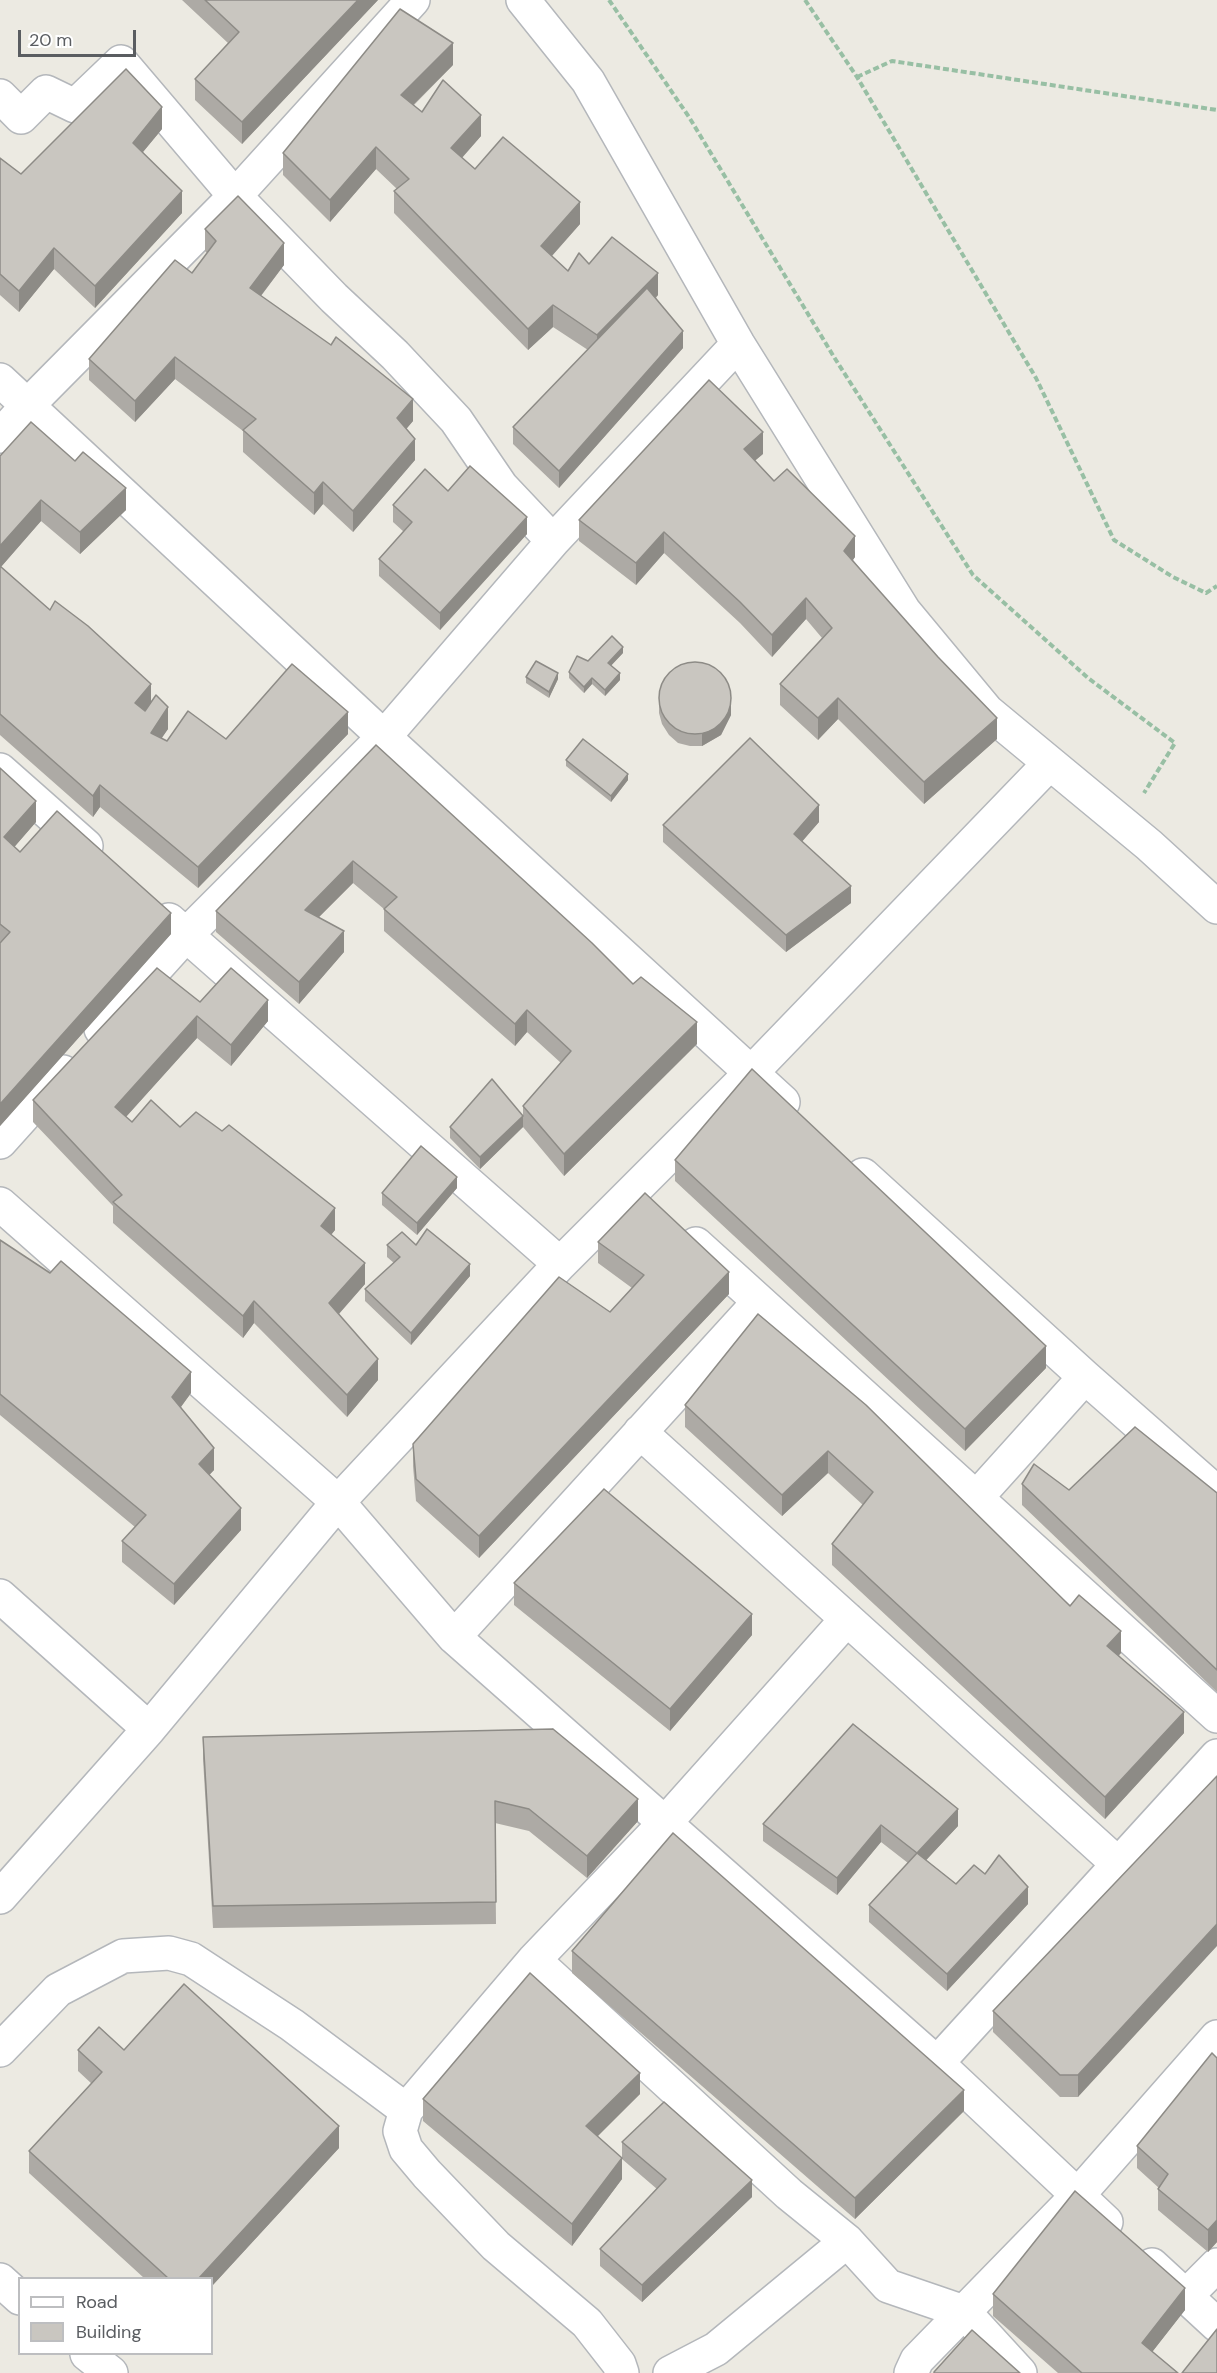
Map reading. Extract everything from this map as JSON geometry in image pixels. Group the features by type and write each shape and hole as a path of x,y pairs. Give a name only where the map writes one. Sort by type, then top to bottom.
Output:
{"street":[{"path":"0,436 235,196 413,0"},
{"path":"523,0 588,81 738,344 904,611 987,711 1125,825 1217,907"},
{"path":"0,96 21,117 46,92 75,106 121,62 235,196 334,298 395,355 456,420 501,486 553,542"},
{"path":"0,1142 186,935 384,737 553,542 738,344"},
{"path":"0,380 384,737 803,1121"},
{"path":"0,1897 149,1729 338,1502 560,1264 653,1205 750,1073 1049,764"},
{"path":"0,770 106,864"},
{"path":"150,903 560,1264"},
{"path":"839,1153 1085,1377 1217,1493"},
{"path":"0,1204 338,1502 454,1637 937,2063 1217,2325"},
{"path":"653,1205 1217,1716"},
{"path":"454,1637 759,1302"},
{"path":"976,1498 1085,1377"},
{"path":"640,1432 1118,1864"},
{"path":"0,1596 149,1729"},
{"path":"622,2373 619,2364 586,2323 496,2246 406,2149 400,2131 406,2110 534,1960 664,1823 847,1618"},
{"path":"937,2063 1217,1756"},
{"path":"1,2045 58,1990 123,1956 169,1953 191,1959 292,2025 406,2110"},
{"path":"534,1960 789,2194 847,2241 888,2286 964,2312 1020,2373"},
{"path":"911,2373 917,2360 1078,2195 1217,2037"},
{"path":"670,2373 716,2349 847,2241"},
{"path":"1185,2297 1217,2265"},
{"path":"0,2280 18,2296"},
{"path":"88,2355 111,2373"}],"path":[{"path":"609,0 689,117 834,357 973,575 1088,678 1175,743 1125,825"},
{"path":"805,0 857,77 1036,378 1114,540 1173,577 1206,593 1217,586"},
{"path":"857,77 892,61 1217,110"}],"building":[{"path":"205,0 358,0 242,122 195,79 239,32"},
{"path":"400,9 453,43 401,95 422,112 443,80 481,115 451,148 475,169 503,137 580,202 541,246 568,271 579,253 589,264 612,237 658,273 597,335 553,305 528,329 394,191 409,179 376,147 330,200 283,153"},
{"path":"126,69 162,107 133,143 182,191 95,286 54,248 19,291 0,274 0,158 21,174"},
{"path":"238,196 284,243 250,288 331,345 336,337 413,399 397,418 415,439 353,511 323,482 314,493 243,430 256,419 175,357 135,401 89,359 175,260 192,273 216,241 205,229"},
{"path":"647,288 683,331 559,471 513,427"},
{"path":"709,380 763,432 744,449 774,481 787,469 855,536 844,551 938,657 997,718 924,782 838,698 818,718 780,684 832,628 806,598 772,635 664,532 636,563 579,520"},
{"path":"31,422 75,461 83,452 126,488 80,532 41,500 0,546 0,456"},
{"path":"470,466 527,517 440,613 379,559 412,522 393,505 425,469 448,491"},
{"path":"0,566 50,610 55,601 88,626 151,684 135,703 145,711 156,695 168,707 151,733 167,741 188,711 226,739 292,664 348,712 198,867 100,785 93,796 0,714"},
{"path":"612,636 623,647 608,663 620,673 605,690 592,678 584,687 569,672 577,656 588,661"},
{"path":"536,661 558,673 549,692 526,677"},
{"path":"695,662 715,668 725,678 731,698 725,718 715,728 695,734 675,728 665,718 659,698 665,678 675,668"},
{"path":"750,738 819,805 794,834 851,886 786,935 663,825"},
{"path":"583,739 628,774 611,796 566,760"},
{"path":"376,745 592,943 633,984 641,977 697,1022 564,1154 523,1106 571,1051 527,1010 515,1024 384,909 397,897 353,861 305,910 344,931 299,982 216,911"},
{"path":"0,768 36,801 4,837 20,852 57,811 171,913 0,1104 0,943 10,932 0,924"},
{"path":"157,968 200,1002 231,968 268,1000 231,1045 197,1016 115,1107 132,1122 151,1100 180,1127 196,1112 222,1131 229,1125 335,1208 321,1226 365,1263 329,1303 378,1359 347,1395 254,1301 243,1316 113,1202 122,1195 33,1100"},
{"path":"752,1069 1046,1346 965,1429 675,1160"},
{"path":"492,1079 523,1116 480,1157 450,1127"},
{"path":"421,1146 457,1177 417,1223 382,1193"},
{"path":"645,1193 729,1272 479,1536 416,1479 413,1444 559,1277 610,1312 644,1275 598,1242"},
{"path":"427,1229 470,1264 411,1333 365,1289 400,1257 387,1245 402,1232 416,1245"},
{"path":"0,1240 50,1273 61,1261 191,1372 172,1397 214,1448 199,1464 241,1508 174,1584 122,1541 146,1515 0,1394"},
{"path":"758,1314 866,1405 1070,1606 1079,1595 1121,1631 1107,1646 1184,1712 1105,1797 832,1544 873,1492 828,1451 782,1495 685,1405"},
{"path":"1135,1427 1217,1493 1217,1670 1022,1484 1034,1464 1069,1490"},
{"path":"604,1489 752,1614 670,1709 514,1583"},
{"path":"853,1724 958,1809 917,1853 881,1825 837,1878 763,1824"},
{"path":"553,1729 638,1799 587,1856 529,1809 495,1801 496,1902 213,1906 203,1737"},
{"path":"1217,1776 1217,1924 1078,2075 1060,2075 993,2011"},
{"path":"673,1833 964,2090 855,2198 572,1951"},
{"path":"917,1853 956,1884 974,1865 985,1874 999,1855 1028,1887 947,1974 869,1905"},
{"path":"530,1973 640,2073 586,2126 622,2158 572,2224 423,2099"},
{"path":"184,1984 339,2126 200,2277 167,2277 29,2151 102,2072 78,2050 99,2027 124,2050"},
{"path":"1212,2053 1217,2058 1217,2220 1208,2230 1158,2189 1168,2174 1137,2146"},
{"path":"664,2102 752,2180 642,2285 600,2249 666,2179 622,2142"},
{"path":"1075,2191 1185,2288 1142,2343 1178,2373 1082,2373 993,2294"},
{"path":"1217,2329 1217,2373 1182,2373"},
{"path":"972,2330 1020,2373 934,2373"}]}
